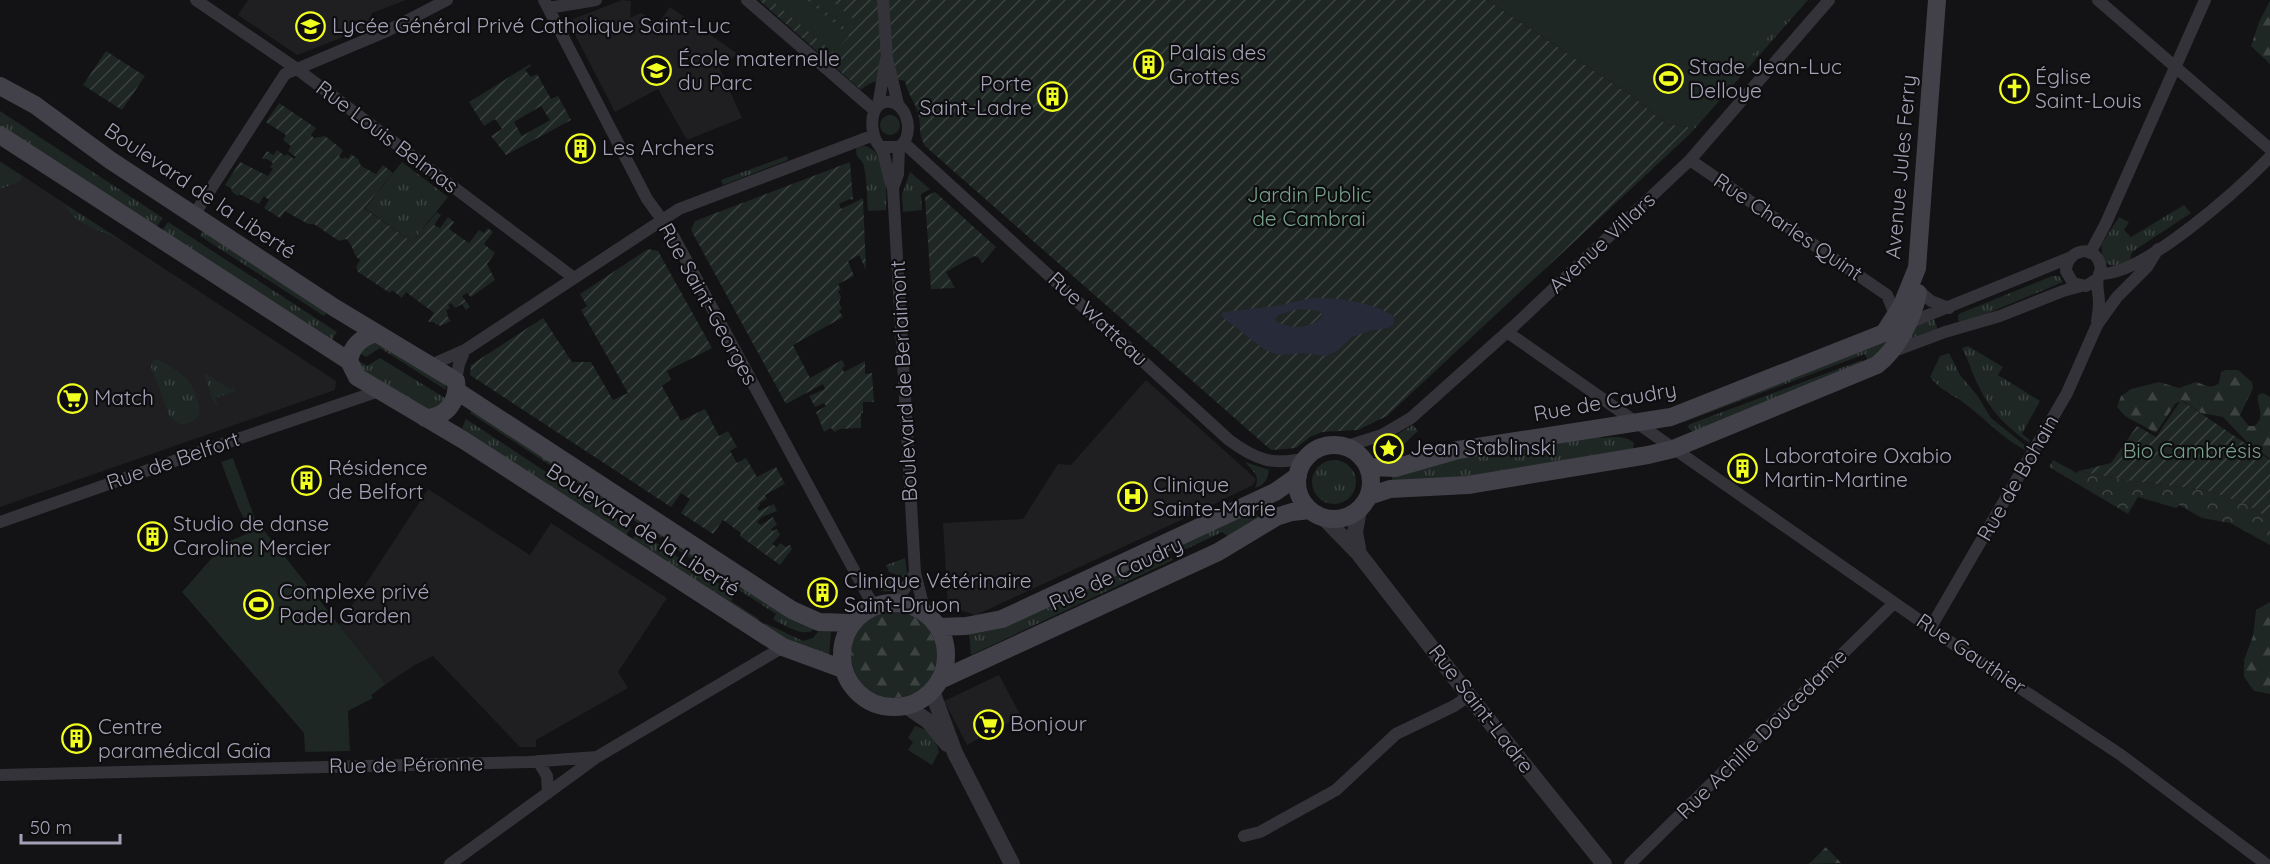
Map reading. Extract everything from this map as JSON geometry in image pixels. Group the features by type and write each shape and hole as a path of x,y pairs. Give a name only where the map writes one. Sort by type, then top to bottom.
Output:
{"main road":[{"name":"Avenue Jules Ferry","path":"1897,324 1913,291 1917,268 1937,0"},
{"name":"Boulevard de la Liberté","path":"0,86 34,105 110,160 335,308 431,365 457,386 792,610 819,622 852,623"},
{"name":"Boulevard de la Liberté","path":"0,136 353,369 379,391 465,441 783,647 843,669"},
{"path":"1364,503 1371,481 1368,467 1358,454 1344,447 1323,447 1306,458 1298,476 1300,495 1316,514 1342,518 1390,489 1454,487 1648,455 1673,449 1869,369 1888,353 1897,324"},
{"name":"Rue de Caudry","path":"1368,467 1395,468 1458,450 1671,417 1877,337 1897,324"},
{"path":"353,369 351,351 366,336 376,333"},
{"path":"425,418 437,417 447,411 457,386"},
{"name":"Rue de Caudry","path":"939,627 966,626 1002,619 1275,492 1298,476"},
{"name":"Rue de Caudry","path":"936,686 1218,552 1276,517 1292,512 1316,514"},
{"path":"886,603 900,603 925,612 939,627 946,651 945,667 936,686 921,700 906,706 883,706 868,701 850,684 843,669 842,645 852,623 874,607 886,603"}],"street":[{"name":"Rue Louis Belmas","path":"196,0 297,69 574,278"},
{"path":"194,215 285,74 387,30 447,0"},
{"path":"546,4 596,0"},
{"path":"747,0 876,108"},
{"path":"883,0 886,58 898,104"},
{"name":"Avenue Villars","path":"1344,447 1368,441 1401,425 1420,411 1507,332 1690,160 1829,0"},
{"path":"2098,0 2270,149"},
{"path":"2090,253 2106,223 2205,0"},
{"name":"Rue Saint-Georges","path":"546,4 647,199 682,253 874,607"},
{"path":"876,108 891,103 903,108 907,120 907,134 902,145 881,147 874,135 872,122 886,58"},
{"path":"431,365 465,350 685,206 874,135"},
{"name":"Boulevard de Berlaimont","path":"893,188 898,174 902,145"},
{"name":"Rue Watteau","path":"902,145 1229,440 1251,455 1269,461 1281,463 1306,458"},
{"name":"Boulevard de Berlaimont","path":"881,147 887,175 893,188 915,573 925,612"},
{"path":"1888,353 1945,332 1990,320 2063,291 2091,285 2099,277 2117,272 2158,249 2232,193 2270,156"},
{"name":"Rue Charles Quint","path":"1690,160 1887,295"},
{"name":"Rue de Bohain","path":"1931,627 2067,393 2097,325 2117,297 2147,267 2158,249"},
{"path":"2081,286 2073,283 2066,274 2069,258 2078,252 2090,253 2100,263 2099,277"},
{"name":"Rue de Caudry","path":"1897,324 1949,308 2069,258"},
{"name":"Rue de Bohain","path":"2097,325 2099,277"},
{"path":"1897,324 1887,295 1899,295 1913,291 1949,308"},
{"name":"Rue Gauthier","path":"1507,332 1894,603 2121,755 2266,864"},
{"path":"457,386 459,364 465,350"},
{"path":"347,403 353,369"},
{"name":"Rue de Belfort","path":"0,522 379,391"},
{"path":"1359,554 1355,532 1364,503"},
{"name":"Rue Saint-Ladre","path":"1316,514 1359,554 1604,864"},
{"path":"900,603 902,594 915,573"},
{"name":"Rue Achille Doucedame","path":"1630,864 1894,603"},
{"name":"Rue de Péronne","path":"0,775 597,757 783,647"},
{"path":"936,686 955,753 1012,864"},
{"path":"1244,837 1260,832 1336,790 1396,734 1469,696"},
{"path":"906,706 928,721 955,753"},
{"path":"450,864 597,757"},
{"path":"538,760 548,776 548,794"}],"shaded area":[{"name":"Lycée Général Privé Catholique Saint-Luc","path":"248,0 406,0 372,13 367,28 297,55 238,15"},
{"name":"École maternelle du Parc","path":"622,0 631,1 630,18 641,13 659,23 670,7 738,54 719,67 742,118 687,140 658,89 615,112 568,21"},
{"path":"0,161 336,381 335,390 0,507"},
{"name":"Clinique Sainte-Marie","path":"1146,380 1256,479 1253,485 976,615 948,607 943,523 1023,519 1058,464 1071,465"},
{"path":"428,489 530,555 551,523 667,598 618,672 628,688 536,740 536,747 520,747 433,656 386,684 339,625"},
{"path":"999,675 1021,716 967,745 944,701"}],"green space":[{"name":"Jardin Public de Cambrai","path":"759,0 1487,0 1635,98 1666,124 1688,127 1691,133 1387,416 1358,430 1322,432 1310,437 1296,448 1271,450 925,146 921,136 918,113 905,81 882,80 861,90"},
{"path":"771,0 807,0 849,36 834,53"},
{"path":"812,0 831,0 859,24 851,33"},
{"name":"Stade Jean-Luc Delloye","path":"1487,0 1801,0 1688,127 1666,124 1635,98"},
{"path":"1789,0 1808,0 1691,133 1688,127 1635,98"},
{"path":"2270,1 2270,64 2251,46 2259,22"},
{"path":"106,51 145,76 122,110 83,85"},
{"path":"530,64 531,66 525,70 531,77 537,74 551,99 558,96 571,120 506,155 491,136 502,129 495,119 484,126 469,102","holes":["541,106 550,120 522,136 514,122"]},
{"path":"279,103 316,128 311,135 314,138 325,136 343,150 339,156 342,159 345,157 348,159 351,154 358,159 361,166 376,174 383,165 393,173 364,208 412,242 437,212 441,215 434,225 440,228 448,217 454,222 449,229 469,243 479,230 484,233 488,228 493,232 484,244 495,253 487,264 495,280 471,297 467,293 462,296 470,307 466,310 462,304 455,308 451,303 448,305 450,308 446,310 451,321 440,326 434,322 428,322 434,313 406,292 402,298 392,290 390,293 358,272 356,267 360,260 346,239 339,241 314,224 308,224 285,211 280,218 264,208 269,200 264,196 259,204 239,194 238,196 225,185 240,162 268,176 273,169 270,167 273,163 262,159 267,151 273,155 277,150 285,156 287,154 294,159 296,157 288,151 291,146 283,140 286,135 266,122"},
{"path":"0,111 163,218 155,229 0,126"},
{"path":"890,115 897,118 900,125 897,132 890,135 883,132 880,125 883,118"},
{"path":"865,146 873,150 883,164 886,210 868,211 864,167 856,151 857,147"},
{"path":"787,156 788,160 723,185 721,180"},
{"path":"0,162 22,176 21,181 0,189"},
{"path":"402,162 448,197 412,242 365,208"},
{"path":"850,162 853,200 839,204 841,209 863,198 866,270 859,255 848,261 854,276 838,284 841,290 838,291 842,309 839,311 843,317 793,345 810,378 842,360 845,366 842,368 844,372 865,361 865,374 872,373 874,402 863,402 861,428 840,429 834,432 831,428 824,432 816,412 826,406 824,403 815,407 809,396 825,389 823,384 786,404 691,230 695,221"},
{"path":"910,172 930,189 921,194 922,210 903,212 902,194"},
{"path":"935,192 996,247 982,263 978,257 974,256 946,272 955,288 931,289 925,197"},
{"path":"66,205 135,249 80,221"},
{"path":"2184,205 2191,213 2132,252 2130,260 2113,266 2103,261 2101,245 2119,217 2129,222 2124,230 2131,237"},
{"path":"168,222 337,332 330,343 161,232"},
{"path":"203,231 327,312 324,316 200,236"},
{"path":"648,249 658,251 712,348 667,371 671,379 662,386 681,421 705,409 719,436 728,431 737,447 730,451 737,463 746,458 757,477 776,467 785,484 765,495 767,499 759,503 757,508 759,511 774,504 777,511 762,517 757,522 761,525 773,517 777,525 771,529 773,531 777,529 780,535 772,544 777,547 780,543 786,547 790,545 792,549 780,565 740,536 741,533 723,520 713,534 681,513 690,499 681,493 671,507 470,375 471,365 543,318 572,362 591,362 613,400 628,393 581,310 587,306 580,294"},
{"path":"2052,276 2059,276 2063,282 1962,324 1958,320 1958,315 1961,313"},
{"path":"1934,319 1938,330 1902,344 1912,327"},
{"path":"1890,337 1877,356 1868,361 1865,354 1684,422 1681,421"},
{"path":"376,341 445,384 446,390 380,348 366,357 358,352"},
{"path":"1968,346 2003,367 1998,375 2040,401 2022,434 2030,440 2029,443 2007,425 1988,404 1962,348"},
{"path":"1949,353 1960,375 1977,395 1991,418 2027,447 2025,450 1940,387 1930,377 1940,356"},
{"path":"380,358 445,398 442,405 431,412 360,374 356,359 367,366"},
{"path":"157,359 182,374 192,385 200,413 191,422 179,424 170,417 151,367 152,361"},
{"path":"1862,360 1864,363 1693,432 1687,427 1690,424"},
{"path":"2238,370 2252,382 2253,388 2240,415 2249,426 2254,426 2260,419 2258,395 2263,393 2270,397 2270,459 2249,444 2223,417 2201,413 2182,400 2175,404 2156,433 2125,416 2117,407 2121,396 2131,389 2159,382 2179,388 2196,382 2213,386 2219,383 2221,372"},
{"path":"205,373 231,390 234,387 236,391 215,398 218,406 211,396"},
{"name":"Bio Cambrésis","path":"2181,400 2270,460 2270,519 2246,504 2205,490 2124,480 2079,471 2111,463 2137,426 2156,437"},
{"path":"473,409 664,534 661,538 470,413"},
{"path":"466,419 631,528 625,537 462,428"},
{"path":"1413,425 1418,431 1392,455 1386,454 1391,450 1390,446 1384,453 1375,447"},
{"path":"1600,435 1601,438 1619,437 1631,440 1634,443 1633,449 1466,478 1392,483 1392,476 1442,462"},
{"name":"Complexe privé Padel Garden","path":"233,458 255,519 386,684 371,695 373,698 348,711 350,751 305,752 304,733 182,592 225,543 251,532 238,507 221,462"},
{"path":"1334,460 1343,461 1350,466 1355,473 1355,491 1350,498 1343,503 1334,504 1325,503 1318,498 1313,491 1312,482 1313,473 1318,466 1325,461"},
{"path":"2053,460 2077,473 2079,471 2124,480 2205,490 2246,504 2270,519 2270,545 2230,523 2202,518 2179,505 2176,508 2138,497 2128,514 2049,467"},
{"path":"1245,462 1269,470 1264,483 1255,488 1256,476"},
{"path":"1254,509 1259,519 1230,538 1222,532 1180,552 1177,546"},
{"path":"638,531 735,594 731,601 759,619 756,622 631,541"},
{"path":"671,538 814,626 812,631 797,631 773,619 776,614 667,543"},
{"path":"1168,550 1173,560 971,655 969,634"},
{"path":"905,558 907,573 905,578 889,572 886,565"},
{"path":"888,577 902,583 891,591 876,589 880,580"},
{"path":"2270,602 2270,694 2254,691 2244,677 2244,660 2253,636 2256,610"},
{"path":"894,612 918,619 930,631 937,655 930,679 918,691 894,698 870,691 858,679 851,655 858,631 870,619"},
{"path":"765,623 803,641 813,638 821,628 831,631 829,657 792,644 763,627"},
{"path":"915,726 928,732 936,743 939,752 932,765 908,750 913,742 908,738"},
{"path":"1826,847 1841,863 1809,864"}],"water":[{"path":"1313,298 1333,298 1376,307 1394,316 1394,324 1388,328 1352,337 1338,350 1327,356 1301,353 1280,355 1265,350 1221,316 1223,312 1275,306","holes":["1298,309 1319,311 1323,315 1319,320 1307,325 1293,327 1275,320 1278,315"]}],"place":[{"name":"Lycée Général Privé Catholique Saint-Luc","path":"311,26"},
{"name":"Palais des Grottes","path":"1148,65"},
{"name":"École maternelle du Parc","path":"657,71"},
{"name":"Stade Jean-Luc Delloye","path":"1668,79"},
{"name":"Église Saint-Louis","path":"2014,89"},
{"name":"Porte Saint-Ladre","path":"1053,96"},
{"name":"Les Archers","path":"581,148"},
{"name":"Match","path":"73,398"},
{"name":"Jean Stablinski","path":"1389,448"},
{"name":"Laboratoire Oxabio Martin-Martine","path":"1743,468"},
{"name":"Résidence de Belfort","path":"307,480"},
{"name":"Clinique Sainte-Marie","path":"1132,497"},
{"name":"Studio de danse Caroline Mercier","path":"152,536"},
{"name":"Clinique Vétérinaire Saint-Druon","path":"823,593"},
{"name":"Complexe privé Padel Garden","path":"258,604"},
{"name":"Bonjour","path":"989,724"},
{"name":"Centre paramédical Gaïa","path":"77,739"}]}
